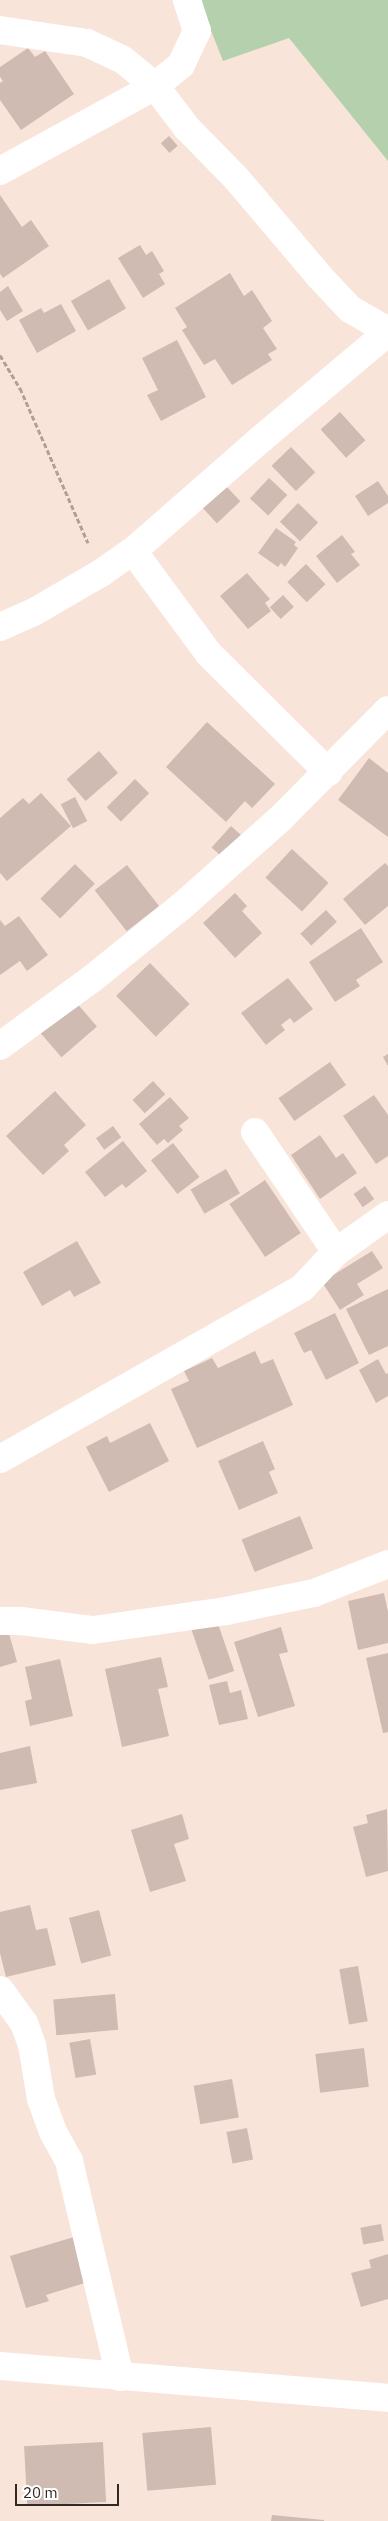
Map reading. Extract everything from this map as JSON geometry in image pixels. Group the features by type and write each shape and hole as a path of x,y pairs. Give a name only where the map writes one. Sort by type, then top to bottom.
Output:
{"street":[{"path":"0,171 155,86 181,65 197,31 188,0"},
{"path":"0,30 87,43 122,59 155,86 187,128 236,178 319,276 350,309 388,332 261,439 133,551 101,573 34,612 0,627"},
{"path":"133,551 210,654 328,772"},
{"path":"0,1046 93,978 183,905 280,819 388,710"},
{"path":"255,1132 336,1252"},
{"path":"0,1459 302,1288 336,1252 388,1215"},
{"path":"0,1621 21,1621 93,1630 216,1612 314,1593 388,1564"},
{"path":"0,1990 24,2023 32,2045 41,2099 53,2132 69,2161 120,2377"},
{"path":"0,2366 388,2398"}],"path":[{"path":"0,355 20,388 101,573"}],"green space":[{"path":"199,0 388,0 388,161 289,38 223,61"}],"building":[{"path":"28,48 35,57 45,51 74,94 21,130 0,100 0,83 3,81 0,77 0,67"},
{"path":"169,136 178,146 170,153 161,143"},
{"path":"0,195 22,227 31,220 49,246 3,278 0,274"},
{"path":"140,245 146,255 152,251 164,271 159,274 165,284 143,298 118,258"},
{"path":"230,273 244,296 252,290 272,321 263,328 277,349 268,354 272,360 232,385 215,359 204,365 182,330 187,327 175,308"},
{"path":"109,279 126,308 88,330 71,301"},
{"path":"8,286 23,311 7,321 0,310 0,292"},
{"path":"61,304 76,331 37,353 19,320 41,308 44,313"},
{"path":"177,340 206,397 161,421 147,395 158,390 142,358"},
{"path":"340,412 365,440 346,458 321,429"},
{"path":"291,447 315,472 296,491 272,466"},
{"path":"269,478 287,495 268,516 250,498"},
{"path":"378,481 388,496 388,503 368,516 355,496"},
{"path":"226,486 240,501 217,523 203,508"},
{"path":"298,503 318,522 300,541 280,522"},
{"path":"276,528 296,542 294,545 298,548 285,567 281,563 278,567 258,553"},
{"path":"342,535 355,552 351,554 360,565 337,583 316,556"},
{"path":"306,564 325,584 307,602 287,582"},
{"path":"247,573 270,599 265,603 271,611 248,629 220,596"},
{"path":"283,595 294,607 281,619 270,607"},
{"path":"207,722 275,784 252,808 245,801 226,822 166,767"},
{"path":"99,751 118,773 86,801 67,779"},
{"path":"369,758 388,773 388,837 338,800"},
{"path":"135,779 149,793 121,821 107,807"},
{"path":"41,793 71,826 7,881 0,873 0,818 23,798 29,804"},
{"path":"75,797 87,821 73,828 61,804"},
{"path":"231,826 242,836 223,858 212,848"},
{"path":"292,849 329,883 302,912 265,878"},
{"path":"385,863 388,866 388,906 365,925 343,899"},
{"path":"75,864 95,884 60,918 40,899"},
{"path":"127,865 159,906 127,931 95,890"},
{"path":"235,893 247,906 242,911 262,933 235,958 203,923"},
{"path":"326,910 337,922 311,946 300,934"},
{"path":"19,916 48,955 27,971 20,961 0,975 0,920 5,926"},
{"path":"361,928 383,962 356,980 360,986 335,1002 309,962"},
{"path":"150,963 190,1004 156,1037 116,996"},
{"path":"288,978 313,1009 294,1023 290,1018 281,1025 285,1030 266,1045 241,1013"},
{"path":"74,1000 97,1026 61,1057 39,1031"},
{"path":"388,1054 388,1066 383,1057"},
{"path":"330,1062 346,1085 294,1121 278,1098"},
{"path":"153,1081 165,1094 145,1113 133,1100"},
{"path":"55,1091 86,1125 64,1145 69,1151 43,1175 6,1136"},
{"path":"374,1095 388,1115 388,1156 376,1164 343,1116"},
{"path":"170,1097 189,1118 179,1126 183,1130 168,1143 164,1139 157,1145 139,1124"},
{"path":"113,1126 121,1137 104,1150 96,1138"},
{"path":"320,1135 336,1158 343,1153 357,1173 320,1199 291,1155"},
{"path":"123,1141 147,1171 126,1188 122,1184 105,1197 85,1172"},
{"path":"173,1143 199,1177 177,1194 151,1160"},
{"path":"226,1169 240,1193 204,1214 190,1190"},
{"path":"265,1180 301,1233 265,1257 229,1204"},
{"path":"365,1186 374,1199 363,1207 354,1194"},
{"path":"77,1241 101,1283 74,1297 70,1290 42,1306 23,1272"},
{"path":"372,1251 383,1268 357,1284 364,1295 340,1310 322,1282"},
{"path":"388,1289 388,1346 369,1355 346,1309"},
{"path":"335,1313 359,1363 326,1380 311,1350 304,1353 294,1333"},
{"path":"255,1351 261,1364 273,1359 293,1405 197,1448 171,1389 189,1381 184,1371 212,1358 218,1368"},
{"path":"378,1359 386,1374 388,1373 388,1396 376,1403 359,1370"},
{"path":"150,1423 169,1461 109,1492 86,1447 107,1436 110,1443"},
{"path":"263,1441 275,1469 269,1472 278,1493 239,1510 218,1461"},
{"path":"300,1516 313,1548 255,1572 242,1540"},
{"path":"384,1593 388,1612 388,1643 358,1650 348,1601"},
{"path":"216,1618 234,1671 209,1680 190,1627"},
{"path":"281,1627 288,1652 279,1654 295,1706 258,1717 234,1642"},
{"path":"8,1630 17,1662 0,1667 0,1632"},
{"path":"388,1653 388,1732 383,1733 366,1658"},
{"path":"161,1657 168,1687 158,1689 169,1736 122,1747 105,1669"},
{"path":"60,1659 73,1716 30,1726 25,1701 32,1699 25,1667"},
{"path":"227,1681 230,1693 241,1690 248,1719 219,1725 209,1685"},
{"path":"30,1746 37,1783 0,1790 0,1753"},
{"path":"387,1809 388,1871 366,1877 353,1827 368,1823 366,1815"},
{"path":"182,1814 189,1839 174,1844 186,1881 150,1892 131,1830"},
{"path":"30,1905 36,1930 47,1928 56,1965 6,1977 0,1953 0,1912"},
{"path":"99,1910 111,1955 81,1963 69,1918"},
{"path":"358,1966 368,2021 349,2024 339,1969"},
{"path":"115,1994 118,2030 56,2035 53,1999"},
{"path":"90,2039 96,2074 76,2078 69,2043"},
{"path":"364,2048 369,2087 320,2093 315,2054"},
{"path":"232,2079 239,2117 200,2124 194,2086"},
{"path":"247,2128 253,2159 232,2163 226,2132"},
{"path":"381,2224 384,2241 363,2244 360,2228"},
{"path":"74,2237 88,2282 46,2295 49,2301 26,2308 10,2256"},
{"path":"388,2254 388,2299 361,2307 351,2273 371,2268 369,2260"},
{"path":"211,2427 216,2485 147,2491 142,2433"},
{"path":"103,2442 106,2502 27,2506 24,2446"},
{"path":"272,2515 324,2520 324,2521 271,2521"}]}
